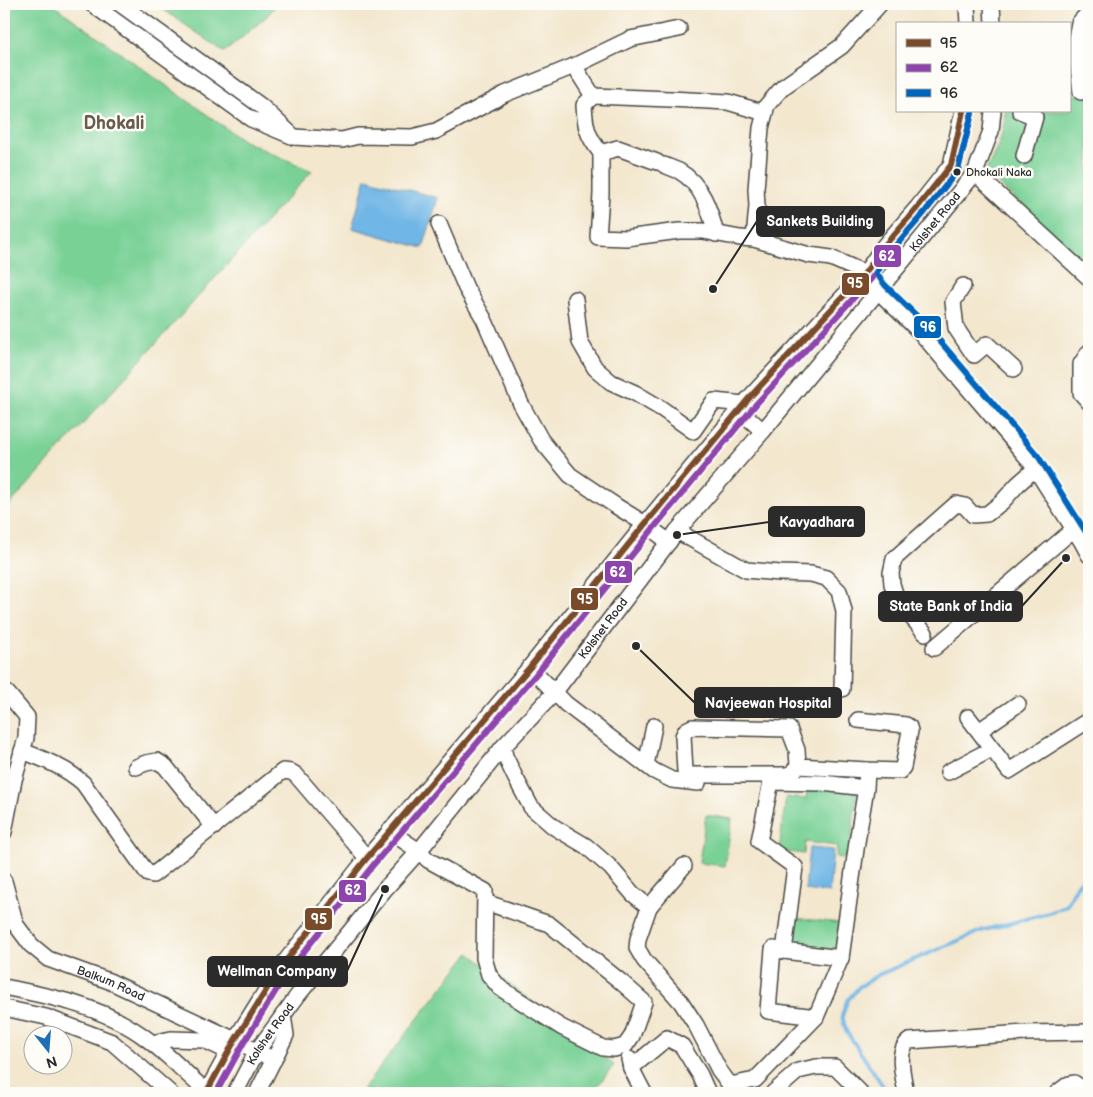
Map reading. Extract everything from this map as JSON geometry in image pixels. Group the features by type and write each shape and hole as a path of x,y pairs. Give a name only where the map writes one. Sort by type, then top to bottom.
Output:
{"street":[{"path":"92,4 251,120 294,137 342,140 358,136 412,137 436,131 505,94 574,66 630,39 678,29"},
{"path":"120,4 262,106 294,137"},
{"path":"754,239 761,128 767,105 783,87 842,46 880,4"},
{"path":"968,4 968,22"},
{"path":"992,4 993,22"},
{"path":"1080,91 1075,43 1079,23 1089,12"},
{"path":"574,66 593,96"},
{"path":"765,113 728,102 593,96 584,105 585,125 592,142 601,153 598,237 626,238 679,231 703,231 754,239 809,255 831,258 865,273 878,291 920,332 1031,462 1089,555"},
{"name":"Kolshet Road","path":"207,1093 232,1046 280,968 367,858 530,667 742,407 865,273 884,246 917,208 950,165 963,112"},
{"name":"Kolshet Road","path":"235,1093 257,1051 304,987 385,889 420,850 503,747 554,692 673,536 763,431 975,173 991,131 994,112"},
{"path":"1022,112 1035,117 1024,156"},
{"path":"601,153 618,148 680,172 698,188 711,215 716,234"},
{"path":"975,173 1089,278"},
{"path":"439,224 466,288 484,319 521,404 541,440 570,475 646,524 746,570 811,574 826,578 840,591 844,611 842,689"},
{"path":"963,286 953,302 956,328 974,354"},
{"path":"575,299 580,342 595,368 611,382 635,393 662,409 693,431 714,401 742,407 763,431"},
{"path":"957,375 974,354 988,344 1014,369"},
{"path":"1089,352 1081,364 1081,393 1089,402"},
{"path":"925,634 897,600 890,573 894,559 956,504 965,506 973,515 987,514 1002,502 1035,469"},
{"path":"934,648 1074,529"},
{"path":"530,667 566,704 654,771 672,780 692,783 822,783 866,788"},
{"path":"4,691 27,717 26,738 14,780 4,832"},
{"path":"979,731 1018,704"},
{"path":"968,717 1009,771 1088,724"},
{"path":"798,766 900,771 903,767 910,731 909,727 906,725 858,720"},
{"path":"646,765 654,726"},
{"path":"692,727 789,729 797,750 798,766 790,775 688,775 685,771 683,736 686,730 692,727"},
{"path":"503,747 508,763 531,807 554,827 586,846 610,867 633,894 649,907"},
{"path":"948,772 992,749"},
{"path":"22,751 54,764 83,783 148,874 153,875 283,772 291,772 296,775 367,858"},
{"path":"136,767 157,761 165,766 214,826"},
{"path":"684,866 649,907 638,939 638,948 644,960 681,1002 696,1025 719,1070 730,1085 755,1080 816,1017 841,958 867,770"},
{"path":"771,782 759,840 795,868 784,951"},
{"path":"389,831 420,850 428,860 485,891 484,958 489,975 500,988 560,1027 603,1048 614,1049 625,1046 632,1036 644,1002 550,924 485,902"},
{"name":"Balkum Road","path":"4,881 16,925 31,945 48,959 109,982 232,1046 257,1051 274,1060"},
{"path":"816,1017 768,1012 773,949 841,958"},
{"path":"4,987 44,995 97,1011 134,1030 152,1043 207,1093"},
{"path":"4,1008 46,1017 112,1042 170,1093"},
{"path":"257,1093 286,1035 283,1015"},
{"path":"906,1093 901,1058 902,1049 909,1041 1025,1033 1089,1032"},
{"path":"631,1068 667,1038 682,1046 700,1075 708,1093"},
{"path":"152,1043 171,1039 204,1040 232,1046"},
{"path":"625,1046 631,1068 644,1093"},
{"path":"773,1093 798,1071 816,1067 834,1067 859,1093"},
{"path":"1057,1093 1074,1083 1089,1093"}],"green space":[{"path":"4,4 52,4 244,141 312,171 4,511"},
{"path":"155,4 277,4 267,16 225,52"},
{"path":"1070,95 1089,95 1089,267 985,172 996,151 1005,119 1005,112 1070,112"},
{"path":"809,777 858,782 849,859 836,857 837,846 805,842 804,854 779,851 786,797 806,799"},
{"path":"706,815 732,819 725,866 699,863"},
{"path":"795,918 839,923 836,951 792,947"},
{"path":"469,953 614,1065 592,1093 360,1093"}],"water":[{"path":"366,178 438,198 423,248 352,228"},
{"path":"809,848 833,850 829,893 805,890"}],"waterway":[{"path":"885,1093 885,1089 846,1031 842,1016 847,1001 859,987 878,975 981,931 1049,913 1066,906 1078,884 1089,873"}],"transit line":[{"name":"95","path":"206,1093 235,1040 280,968 367,858 530,667 750,397 865,273 884,246 951,165 963,112"},
{"name":"62","path":"216,1093 243,1044 287,973 374,864 537,673 757,403 871,279 891,251 958,170 972,113"},
{"name":"96","path":"972,113 958,170 891,251 876,273 885,285 927,326 1038,456 1089,537"}],"place":[{"name":"Dhokali Naka","path":"957,172"},
{"name":"Sankets Building","path":"713,289"},
{"name":"Kavyadhara","path":"677,535"},
{"name":"State Bank of India","path":"1066,558"},
{"name":"Navjeewan Hospital","path":"636,646"},
{"name":"Wellman Company","path":"385,889"}],"district":[{"name":"Dhokali","path":"114,123"}]}
